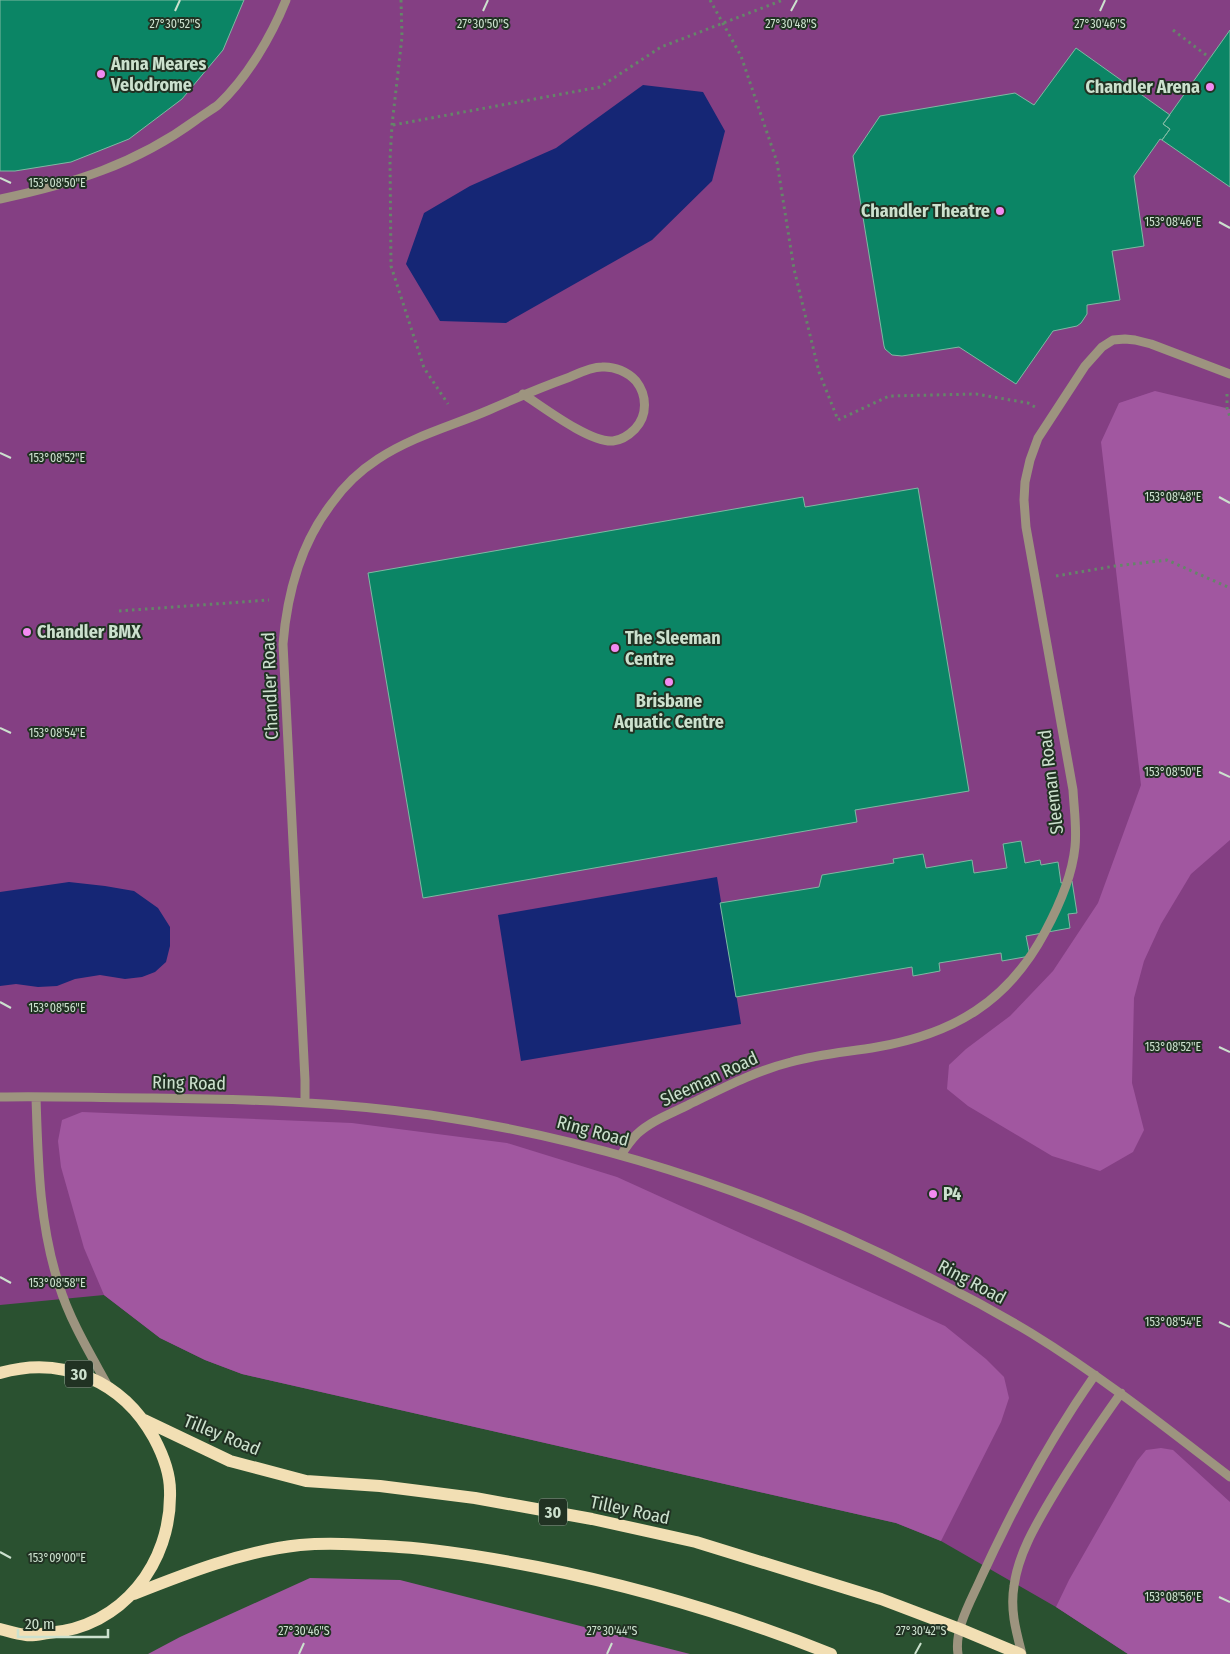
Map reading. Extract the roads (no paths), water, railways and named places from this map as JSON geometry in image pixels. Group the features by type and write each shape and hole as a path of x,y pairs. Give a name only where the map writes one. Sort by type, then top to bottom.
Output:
{"main road":[{"name":"30","path":"0,1373 13,1369 39,1367 63,1369 88,1376 110,1388 128,1402 144,1420 162,1453 170,1490 168,1528 155,1563 134,1594"},
{"name":"Tilley Road","path":"144,1420 230,1461 306,1481 380,1486 476,1498 592,1519 696,1542 881,1599 960,1628 1021,1654"},
{"name":"30","path":"0,1629 26,1635 66,1632 102,1618 134,1594 182,1575 246,1555 300,1546 357,1545 428,1549 517,1563 647,1592 750,1624 831,1654"}],"lane":[{"path":"0,199 46,190 111,169 175,135 218,104 243,76 274,30 286,0"},
{"name":"Sleeman Road","path":"621,1155 637,1134 651,1124 740,1079 813,1056 908,1041 948,1026 968,1016 987,1003 1010,982 1030,957 1055,914 1066,888 1075,848 1075,820 1073,790 1026,527 1024,500 1030,460 1038,438 1051,416 1093,355 1114,340 1125,338 1151,344 1230,374"},
{"name":"Chandler Road","path":"304,1102 305,1080 283,644 289,596 304,553 318,522 333,502 358,475 378,459 400,446 523,394 601,366 615,368 631,376 642,391 645,404 644,415 637,427 626,437 613,441 600,440 587,434 523,394"},
{"name":"Ring Road","path":"0,1097 304,1102 428,1115 484,1124 547,1136 621,1155 714,1184 775,1207 848,1238 984,1306 1031,1333 1121,1393 1230,1477"},
{"path":"36,1097 40,1202 50,1251 59,1286 79,1333 110,1388"},
{"path":"958,1654 957,1647 960,1628 993,1552 1058,1430 1094,1375"},
{"path":"1021,1654 1013,1619 1012,1603 1016,1572 1024,1550 1040,1518 1073,1462 1121,1393"}],"place":[{"name":"Anna Meares Velodrome","path":"101,74"},
{"name":"Chandler Arena","path":"1210,87"},
{"name":"Chandler Theatre","path":"1000,211"},
{"name":"Chandler BMX","path":"27,632"},
{"name":"The Sleeman Centre","path":"615,648"},
{"name":"Brisbane Aquatic Centre","path":"669,682"},
{"name":"P4","path":"933,1194"}]}
